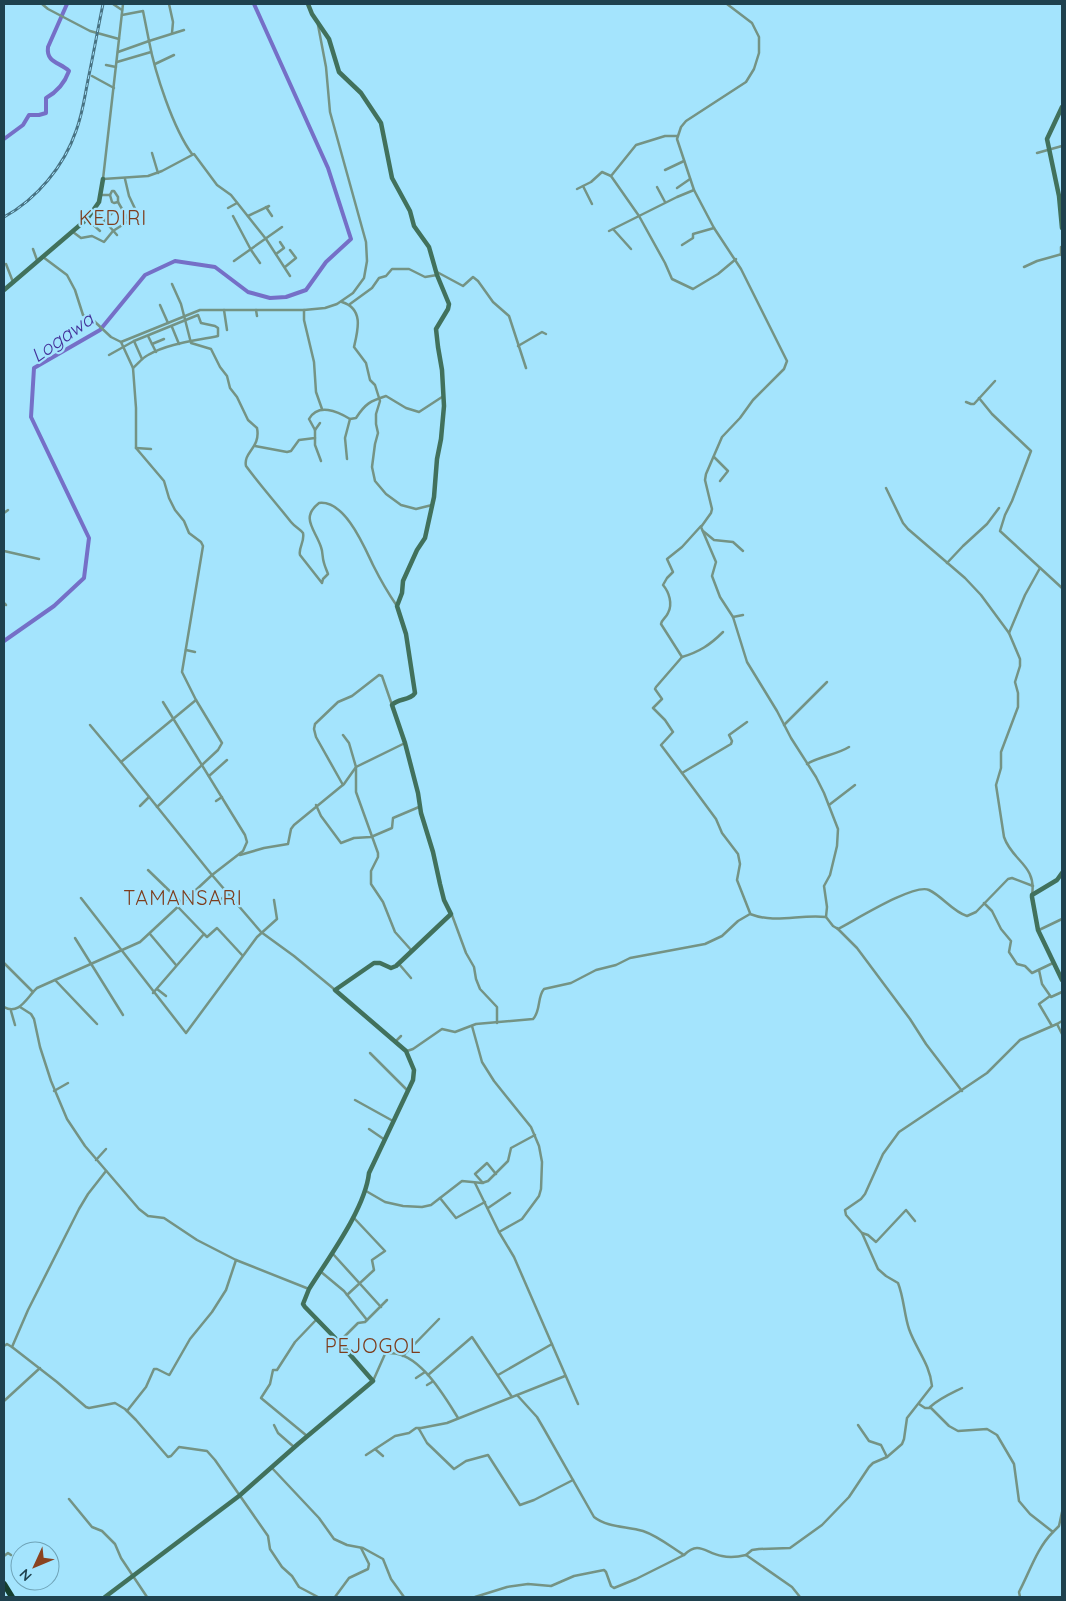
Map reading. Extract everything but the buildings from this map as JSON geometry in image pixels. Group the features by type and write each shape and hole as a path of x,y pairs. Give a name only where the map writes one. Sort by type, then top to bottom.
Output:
{"highway":[{"path":"4,1584 10,1596"}],"street":[{"path":"42,4 90,31 119,39"},
{"path":"113,4 122,10"},
{"path":"4,290 46,257 95,210 101,195 123,4"},
{"path":"169,4 173,22 172,33"},
{"path":"308,4 312,14 329,39 339,72 361,93 381,123 392,178 410,211 414,226 429,247 436,273 449,306 436,329 442,370 444,413 437,459 434,497 425,538 417,550 403,581 402,593 397,606"},
{"path":"682,657 661,624 662,620 668,615 670,605 664,583 673,572 666,560 690,540 711,512 705,480 706,474 724,434 740,418 753,400 784,369 787,363 782,348 736,259 714,228 694,190 677,141 677,136 686,121 746,82 754,69 759,54 759,36 748,19 728,4"},
{"path":"122,15 143,11 151,52 169,108 186,146 192,154 196,155 217,185 228,191 266,239 290,276"},
{"path":"122,344 172,327 200,310 224,312 256,310 304,314 343,302 359,287 364,278 367,261 366,242 330,112 326,67 318,24"},
{"path":"118,52 184,30"},
{"path":"116,62 151,52"},
{"path":"155,64 174,55"},
{"path":"106,65 116,67"},
{"path":"92,76 114,88"},
{"path":"1062,107 1047,136 1059,196 1062,228"},
{"path":"611,176 636,145 665,136 677,136"},
{"path":"1037,153 1062,146"},
{"path":"152,153 158,173"},
{"path":"103,179 141,178 158,173 192,154"},
{"path":"665,170 684,161"},
{"path":"577,189 591,182 602,172 611,176 639,216 665,263 670,277 691,289 718,274 736,259"},
{"path":"125,179 129,196 138,215"},
{"path":"677,188 690,179"},
{"path":"583,186 592,204"},
{"path":"657,187 666,202"},
{"path":"609,231 694,190"},
{"path":"101,195 110,195 113,191 129,221"},
{"path":"110,195 112,202 118,202"},
{"path":"228,208 237,203"},
{"path":"248,216 267,206 272,216"},
{"path":"95,210 117,235"},
{"path":"105,220 115,210"},
{"path":"73,232 81,238 92,236 104,242 113,230 145,211"},
{"path":"233,216 260,263"},
{"path":"87,219 100,231"},
{"path":"234,261 282,227"},
{"path":"682,245 693,238 693,234 714,228"},
{"path":"614,229 631,249"},
{"path":"276,254 284,248 280,242"},
{"path":"1024,267 1038,260 1062,254 1061,247"},
{"path":"33,249 38,262"},
{"path":"285,267 296,258 290,250"},
{"path":"46,257 55,267 67,275 77,295 82,312 122,344 133,368 136,448 164,481 172,504 184,521 188,533 201,542 203,546 182,672 196,700 222,743 218,750 157,807"},
{"path":"6,264 13,282"},
{"path":"349,304 372,288 379,278 386,276 392,269 409,269 425,277 436,273 463,286 472,278 476,278 490,298 509,316 526,368"},
{"path":"172,284 192,345 212,350 227,377 230,388 237,397 249,421 257,428 255,446 246,458 246,466 271,500 303,533 304,541 299,554 322,583 328,574 323,561 321,546 312,526 310,514 315,506 321,502 341,512 360,536 372,563 397,606 406,634 416,690 413,696 395,702 392,705"},
{"path":"343,302 354,308 358,323 354,348 366,363 370,380 375,385 379,398 376,414 378,433 374,444 372,467 375,481 386,494 400,504 416,508 432,505"},
{"path":"160,305 168,323"},
{"path":"256,310 257,316"},
{"path":"224,312 227,330"},
{"path":"304,314 314,362 316,392 322,409"},
{"path":"109,355 122,344 168,323 198,315 201,323 218,328 218,336 190,341 156,352 142,359 133,368"},
{"path":"172,327 179,344"},
{"path":"518,346 542,332 546,334"},
{"path":"148,336 156,352"},
{"path":"152,344 164,339"},
{"path":"134,341 142,359"},
{"path":"966,402 972,404 995,381"},
{"path":"321,461 315,445 315,430 309,418 315,411 322,409 350,419 356,418 360,410 367,404 386,396 406,408 419,412 444,396"},
{"path":"979,398 992,414 1031,450 1000,530 1003,535 1062,588"},
{"path":"347,458 345,438 350,419"},
{"path":"315,430 320,423"},
{"path":"255,446 289,452 299,440 315,438"},
{"path":"136,448 151,449"},
{"path":"714,457 728,471 720,481"},
{"path":"886,488 904,523 914,535 973,586 1009,633 1020,663 1015,681 1019,702 1002,752 1001,768 996,790 1006,845 1030,872 1038,930 1062,980"},
{"path":"947,563 985,526 999,508"},
{"path":"4,513 8,510"},
{"path":"701,526 716,562 712,576 720,597 733,617 747,662 816,777 829,805 838,835 831,872 824,886 826,917"},
{"path":"702,530 714,540 733,542 744,551"},
{"path":"4,551 39,559"},
{"path":"1009,633 1025,595 1040,568"},
{"path":"733,617 743,615"},
{"path":"723,632 707,647 695,654 682,657 656,687 655,689 662,699 653,708 665,720 673,732 661,745 716,819 722,833 738,854 740,864 737,880 750,914"},
{"path":"186,650 195,652"},
{"path":"343,785 316,737 314,724 338,702 352,696 379,675 382,676 405,743 444,900 452,914 466,954 474,967 480,989 497,1007 497,1023"},
{"path":"784,725 827,682"},
{"path":"121,762 196,700"},
{"path":"11,1011 20,1007 33,992 55,980 140,942 212,875 245,849 247,838 163,702"},
{"path":"682,773 731,744 732,741 729,735 748,722"},
{"path":"90,725 227,894 261,932 294,956 406,1051 414,1074 408,1091 369,1173 366,1191 303,1304 373,1381"},
{"path":"343,735 349,743 356,767 356,792 378,857 371,871 371,884 383,902 395,932 413,952"},
{"path":"238,855 268,847 288,845 291,828 316,805 343,785 356,767 405,743"},
{"path":"807,764 816,758 849,747"},
{"path":"209,776 227,760"},
{"path":"829,805 855,785"},
{"path":"140,806 148,797"},
{"path":"216,801 222,797"},
{"path":"316,805 321,816 340,843 354,838 371,837 392,828 393,818 420,806"},
{"path":"148,870 182,903"},
{"path":"1032,895 1057,880 1062,873"},
{"path":"837,928 859,915 920,889 928,890 965,916 976,912 1010,878 1033,886"},
{"path":"218,903 227,894"},
{"path":"81,898 186,1033 242,955 261,932 277,920 274,900"},
{"path":"984,903 992,911 1001,929 1011,941 1009,952 1016,962 1026,967 1030,973 1053,963"},
{"path":"178,907 207,937 216,928 242,955"},
{"path":"335,990 374,963 380,963 392,968 399,964 452,914"},
{"path":"406,1051 413,1049 442,1029 454,1032 472,1026 533,1019 537,1014 542,990 571,983 600,968 616,965 638,955 705,944 722,936 738,921 750,914 776,920 805,916 826,917 857,948 962,1091"},
{"path":"1038,930 1062,919"},
{"path":"150,934 177,965"},
{"path":"153,992 204,934"},
{"path":"75,938 123,1015"},
{"path":"4,963 33,992"},
{"path":"399,964 411,978"},
{"path":"1039,970 1042,984 1050,996"},
{"path":"55,980 97,1024"},
{"path":"157,989 166,996"},
{"path":"1052,1026 1039,1004 1050,996 1052,998 1062,992"},
{"path":"4,1007 11,1011 15,1024"},
{"path":"20,1007 29,1012 34,1019 40,1047 54,1091 76,1134 96,1160 146,1215 164,1218 197,1240 236,1260 310,1290"},
{"path":"475,1597 528,1584 550,1586 574,1576 604,1570 611,1586 614,1588 684,1555 690,1549 698,1547 732,1558 759,1548 790,1548 822,1525 846,1499 869,1467 873,1463 887,1457 903,1441 907,1418 928,1394 932,1385 926,1364 908,1327 899,1285 878,1269 862,1233 846,1216 844,1211 865,1194 883,1154 894,1137 988,1073 1020,1040 1062,1021"},
{"path":"1057,1024 1062,1034"},
{"path":"472,1026 479,1054 485,1067 530,1125 542,1162 542,1189 539,1196 522,1219 499,1232"},
{"path":"396,1041 401,1036"},
{"path":"370,1053 408,1091"},
{"path":"54,1091 68,1083"},
{"path":"355,1100 394,1121"},
{"path":"369,1129 385,1140"},
{"path":"366,1191 384,1202 403,1206 427,1206 462,1182 483,1183 488,1181 508,1161 511,1148 534,1135"},
{"path":"96,1160 106,1149"},
{"path":"483,1183 475,1174 488,1163 496,1174"},
{"path":"12,1346 79,1208 106,1171"},
{"path":"475,1183 499,1232 514,1257 578,1404"},
{"path":"488,1208 510,1193"},
{"path":"440,1198 456,1218 485,1202"},
{"path":"862,1233 868,1235 876,1242 906,1210 915,1222"},
{"path":"347,1295 374,1270 373,1258 385,1250 353,1217"},
{"path":"332,1253 381,1307"},
{"path":"127,1411 146,1387 154,1369 157,1368 169,1375 190,1339 224,1294 236,1260"},
{"path":"320,1271 347,1295 367,1320"},
{"path":"339,1342 358,1323 365,1322 387,1300"},
{"path":"307,1436 261,1398 270,1384 273,1370 278,1370 295,1342 317,1318"},
{"path":"404,1356 439,1319"},
{"path":"428,1376 472,1337 512,1397"},
{"path":"4,1346 6,1344 12,1346 86,1408 115,1403 127,1411 168,1457 179,1447 207,1451 268,1536 273,1555 282,1567 292,1576 299,1587 318,1597"},
{"path":"498,1375 552,1344"},
{"path":"105,1597 239,1496 373,1381 385,1354 393,1353 404,1356 414,1362 428,1376 458,1418"},
{"path":"4,1401 40,1368"},
{"path":"416,1378 424,1372"},
{"path":"366,1455 395,1436 409,1433 415,1428 446,1423 565,1376"},
{"path":"428,1385 432,1382"},
{"path":"918,1404 925,1408 930,1407 943,1397 950,1396 962,1388"},
{"path":"517,1395 537,1417 594,1517 608,1524 644,1531 684,1555"},
{"path":"930,1407 949,1426 958,1432 987,1429 996,1435 1014,1464 1019,1501 1030,1514 1053,1532"},
{"path":"274,1425 278,1433 294,1447"},
{"path":"858,1426 869,1441 880,1445 887,1457"},
{"path":"418,1428 427,1443 454,1469 466,1461 488,1454 520,1505 573,1480"},
{"path":"375,1448 383,1456"},
{"path":"272,1468 319,1518 334,1538 347,1545 361,1547 384,1559 391,1579 404,1597"},
{"path":"69,1499 92,1527 102,1531 115,1544 121,1558 147,1597"},
{"path":"1020,1597 1019,1592 1034,1559 1044,1541 1059,1526 1062,1512"},
{"path":"335,1597 349,1578 368,1570 369,1564 361,1547"},
{"path":"4,1556 8,1553 10,1555"},
{"path":"746,1554 792,1587 800,1597"}],"waterway":[{"path":"4,139 23,125 29,115 46,113 46,98 63,83 69,71 54,62 48,52 48,47 67,4"},
{"name":"Logawa","path":"4,641 54,606 84,578 89,538 31,417 34,368 100,330 145,275 175,261 215,267 248,292 270,298 286,297 306,290 326,262 351,239 328,168 254,4"}],"railway":[{"path":"4,217 16,210 38,191 57,169 71,144 82,110 103,4"}],"district":[{"name":"KEDIRI","path":"113,218"},
{"name":"TAMANSARI","path":"183,898"},
{"name":"PEJOGOL","path":"373,1346"}]}
